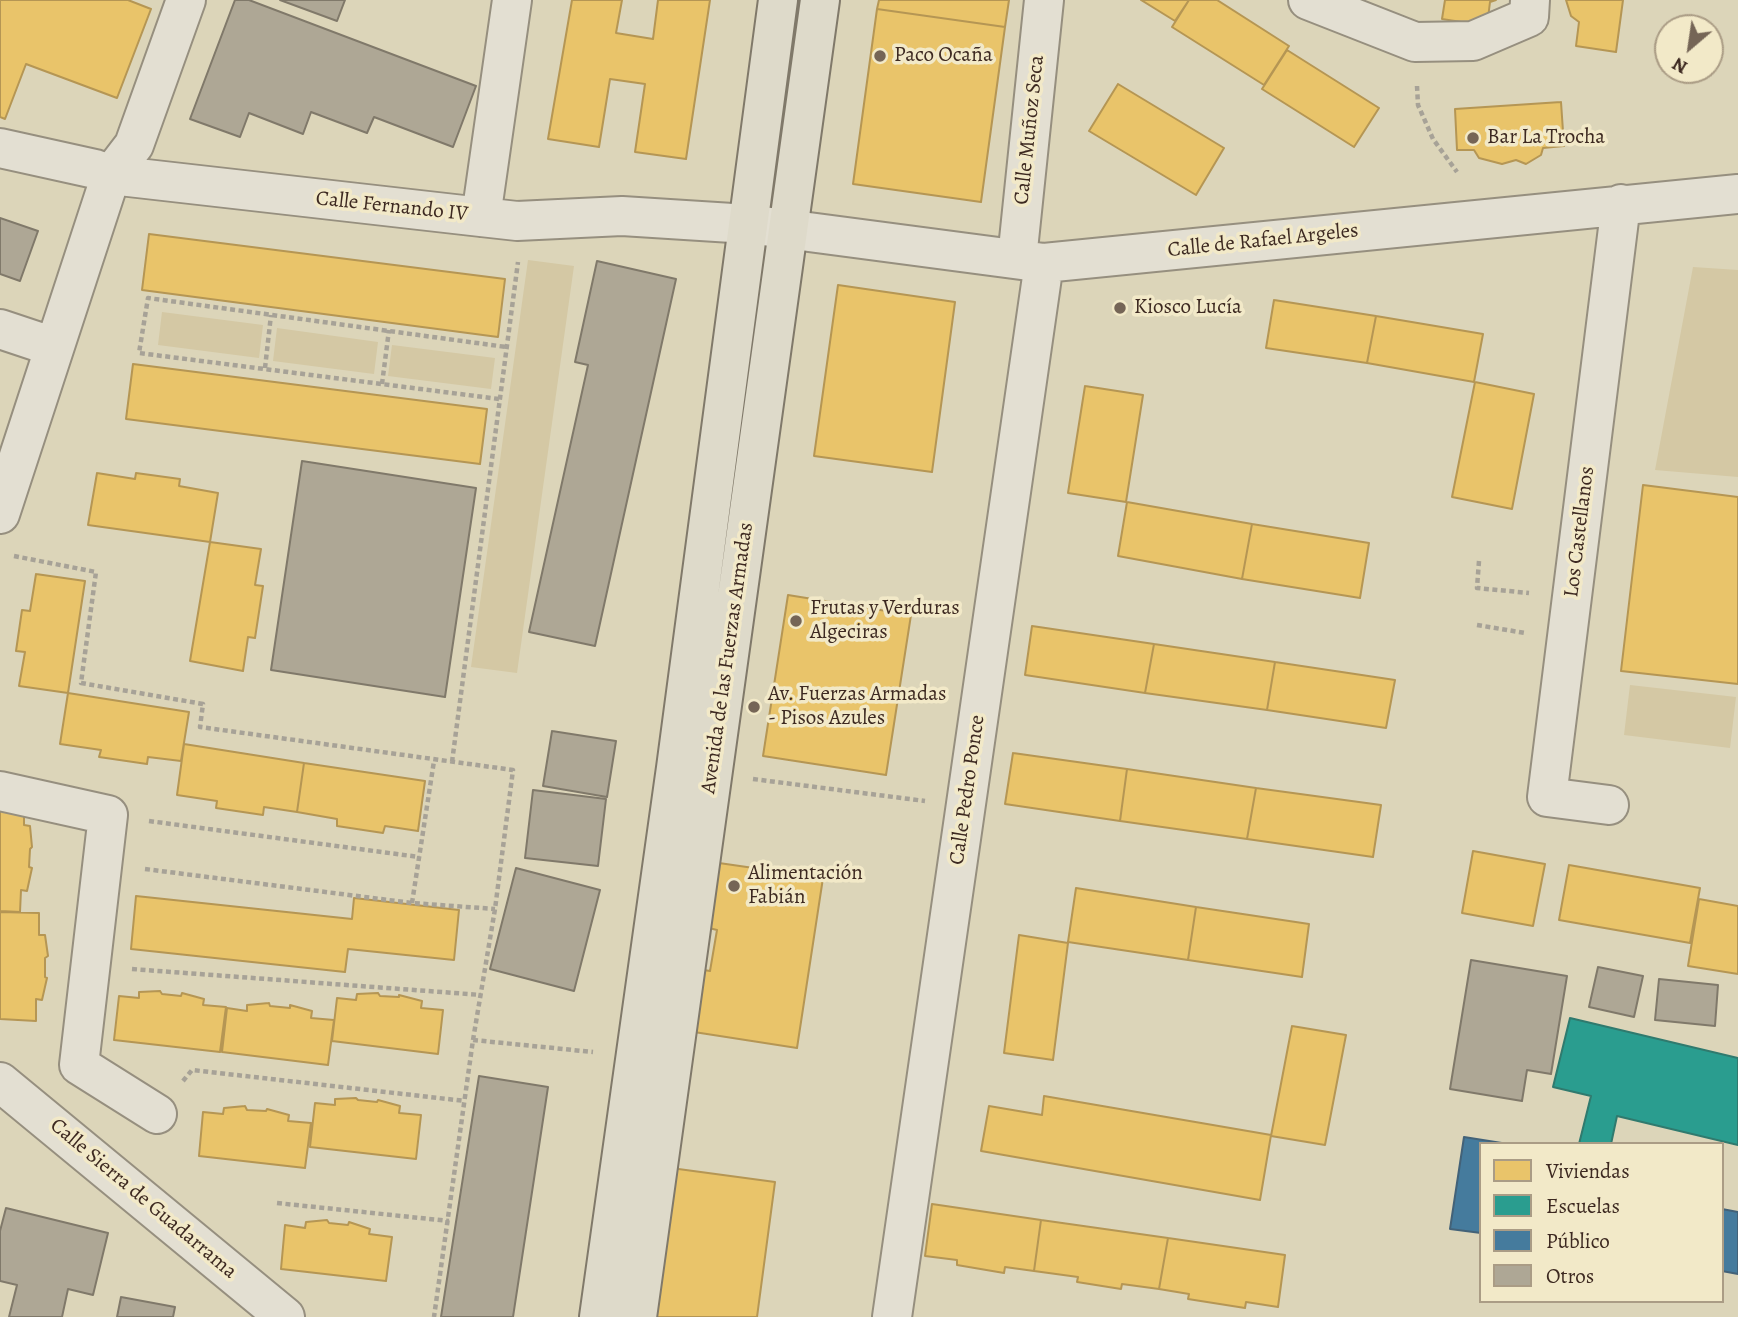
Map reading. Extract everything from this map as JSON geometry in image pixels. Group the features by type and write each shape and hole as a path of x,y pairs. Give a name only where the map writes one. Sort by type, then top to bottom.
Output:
{"main road":[{"name":"Avenida de las Fuerzas Armadas","path":"599,1317 778,0"},
{"name":"Avenida de las Fuerzas Armadas","path":"637,1317 820,0"}],"street":[{"path":"3,495 111,175 134,145 186,0"},
{"path":"481,217 512,0"},
{"name":"Calle Muñoz Seca","path":"1030,261 1044,0"},
{"path":"1307,1 1415,42 1473,41 1529,8"},
{"name":"Calle Fernando IV","path":"0,148 111,175 481,217 524,220 622,216 789,228"},
{"name":"Calle de Rafael Argeles","path":"789,228 1030,261 1738,194"},
{"name":"Los Castellanos","path":"1609,806 1547,797 1621,204"},
{"name":"Calle Pedro Ponce","path":"892,1317 966,807 1030,261"},
{"path":"0,329 54,347"},
{"path":"0,791 108,815 79,1065 157,1114"},
{"name":"Calle Sierra de Guadarrama","path":"0,1082 285,1317"}],"path":[{"path":"1415,42 1418,105 1433,139 1457,172"},
{"path":"452,762 524,220"},
{"path":"499,399 139,353 148,298 506,346"},
{"path":"265,368 271,315"},
{"path":"382,384 388,330"},
{"path":"14,556 96,572 81,683 203,704 200,727 513,770 495,909 433,1317"},
{"path":"1479,561 1477,588 1505,590"},
{"path":"1478,625 1503,629"},
{"path":"412,902 434,761"},
{"path":"712,773 966,807"},
{"path":"108,815 419,857"},
{"path":"102,863 412,902 495,909"},
{"path":"91,966 481,995"},
{"path":"473,1040 636,1056"},
{"path":"157,1114 192,1070 465,1101"},
{"path":"277,1202 449,1221"}],"shaded area":[{"path":"528,260 574,266 517,673 471,667"},
{"path":"1693,267 1738,270 1738,477 1655,470"},
{"path":"162,312 263,325 259,358 158,345"},
{"path":"277,328 378,342 374,374 273,361"},
{"path":"392,345 495,358 491,389 388,376"},
{"path":"1630,685 1736,697 1730,748 1624,735"}],"building: Viviendas":[{"path":"0,0 128,0 151,9 117,98 26,64 5,119 0,117"},
{"path":"572,0 622,0 616,33 653,39 658,0 710,0 686,159 635,152 645,84 610,79 599,147 548,139"},
{"path":"879,0 1009,0 1005,27 877,9"},
{"path":"1141,0 1189,0 1175,21"},
{"path":"1189,0 1217,0 1289,46 1264,85 1172,27"},
{"path":"1445,0 1496,0 1490,2 1487,26 1442,19"},
{"path":"1566,0 1623,0 1616,52 1576,46 1579,22 1571,16"},
{"path":"877,9 1005,27 981,202 853,184"},
{"path":"1287,50 1379,108 1354,147 1262,89"},
{"path":"1118,84 1224,148 1196,195 1089,131"},
{"path":"1561,102 1564,146 1543,148 1541,155 1526,164 1516,160 1502,164 1479,158 1474,150 1457,150 1455,109"},
{"path":"149,234 505,279 498,337 142,290"},
{"path":"838,285 955,302 932,472 814,456"},
{"path":"1274,300 1376,316 1367,363 1266,348"},
{"path":"1376,316 1483,334 1474,382 1367,363"},
{"path":"133,364 487,409 480,464 126,419"},
{"path":"1475,382 1534,394 1512,509 1452,497"},
{"path":"1085,386 1143,395 1126,502 1068,493"},
{"path":"97,473 135,479 136,473 180,479 179,486 218,493 210,542 88,525"},
{"path":"1643,485 1738,497 1738,684 1621,671"},
{"path":"1127,502 1252,524 1242,579 1118,556"},
{"path":"1252,524 1369,543 1360,598 1242,579"},
{"path":"210,542 261,549 255,585 263,586 255,638 248,637 243,671 190,661"},
{"path":"36,574 85,581 68,693 19,686 25,652 16,651 22,610 30,611"},
{"path":"788,595 911,615 886,775 763,756"},
{"path":"1032,626 1154,644 1145,693 1025,675"},
{"path":"1154,644 1275,662 1267,710 1145,693"},
{"path":"1275,662 1395,680 1386,728 1267,710"},
{"path":"68,693 189,712 181,761 148,757 147,764 99,757 101,750 60,744"},
{"path":"184,744 304,763 297,812 264,807 263,815 216,808 217,801 177,795"},
{"path":"1013,753 1127,769 1120,821 1005,804"},
{"path":"304,763 425,781 418,831 385,826 383,833 337,826 337,819 297,812"},
{"path":"1127,769 1256,788 1247,839 1120,821"},
{"path":"1256,788 1381,805 1373,857 1247,839"},
{"path":"0,803 24,804 24,825 30,826 32,847 29,867 32,868 27,891 21,890 20,912 0,911"},
{"path":"1473,851 1545,864 1533,926 1462,913"},
{"path":"719,863 823,878 797,1048 694,1032 704,970 710,971 717,930 709,928"},
{"path":"1569,865 1700,888 1690,943 1559,920"},
{"path":"1076,888 1196,907 1188,960 1068,942"},
{"path":"136,896 352,919 354,898 459,910 454,960 348,949 345,972 131,949"},
{"path":"1699,899 1738,906 1738,974 1688,966"},
{"path":"1196,907 1309,924 1302,977 1188,960"},
{"path":"0,912 39,913 39,935 45,935 48,956 45,958 47,978 42,1000 36,999 36,1021 0,1019"},
{"path":"1019,935 1068,943 1053,1060 1004,1053"},
{"path":"160,991 162,994 181,996 182,993 204,999 203,1005 226,1007 220,1052 114,1040 119,996 139,998 139,992"},
{"path":"378,993 380,996 399,995 422,1001 421,1008 443,1010 438,1054 332,1041 337,998 356,1000 357,994"},
{"path":"269,1003 270,1006 290,1008 290,1005 312,1011 311,1018 334,1020 328,1065 222,1052 227,1008 247,1011 247,1005"},
{"path":"1292,1026 1346,1035 1325,1145 1271,1136"},
{"path":"1044,1096 1271,1135 1260,1200 981,1151 989,1106 1042,1115"},
{"path":"356,1098 400,1106 399,1113 421,1115 416,1159 310,1147 315,1103 335,1105 335,1099"},
{"path":"245,1106 247,1110 267,1109 289,1115 288,1121 311,1123 305,1168 199,1156 203,1112 223,1114 224,1108"},
{"path":"671,1168 775,1182 757,1317 650,1317"},
{"path":"932,1204 1041,1220 1034,1271 1005,1267 1004,1273 957,1265 957,1260 925,1256"},
{"path":"327,1220 329,1223 348,1225 349,1222 370,1229 369,1234 392,1237 386,1281 281,1269 285,1225 305,1228 306,1222"},
{"path":"1041,1220 1168,1238 1159,1289 1122,1284 1121,1289 1077,1282 1078,1277 1034,1271"},
{"path":"1168,1238 1285,1255 1278,1307 1246,1302 1245,1308 1188,1299 1189,1294 1159,1289"}],"building: Escuelas":[{"path":"1570,1018 1738,1058 1738,1145 1617,1116 1611,1142 1580,1142 1591,1096 1553,1087"}],"building: Público":[{"path":"1464,1137 1495,1142 1479,1142 1479,1233 1450,1229"},
{"path":"1724,1209 1738,1212 1738,1274 1724,1271"}],"building: Otros":[{"path":"235,0 249,0 476,86 453,147 374,117 367,133 311,112 303,134 249,113 240,137 190,119"},
{"path":"280,0 345,0 337,21"},
{"path":"0,218 38,231 20,281 0,274"},
{"path":"597,261 676,279 595,646 529,632 588,365 575,362"},
{"path":"302,461 476,488 445,697 271,670"},
{"path":"552,731 616,741 607,797 543,786"},
{"path":"533,790 606,799 598,866 525,858"},
{"path":"516,868 600,890 574,991 490,969"},
{"path":"1471,960 1567,976 1551,1074 1527,1070 1522,1101 1450,1089"},
{"path":"1598,967 1643,976 1634,1017 1589,1007"},
{"path":"1659,979 1718,985 1715,1026 1655,1020"},
{"path":"479,1076 548,1087 513,1317 441,1317"},
{"path":"6,1208 108,1233 93,1295 68,1289 62,1317 9,1317 17,1285 0,1281 0,1231"},
{"path":"121,1297 175,1307 173,1317 117,1317"}],"place":[{"name":"Paco Ocaña","path":"880,56"},
{"name":"Bar La Trocha","path":"1473,138"},
{"name":"Kiosco Lucía","path":"1120,308"},
{"name":"Frutas y Verduras Algeciras","path":"796,621"},
{"name":"Av. Fuerzas Armadas - Pisos Azules","path":"754,707"},
{"name":"Alimentación Fabián","path":"734,886"}]}
